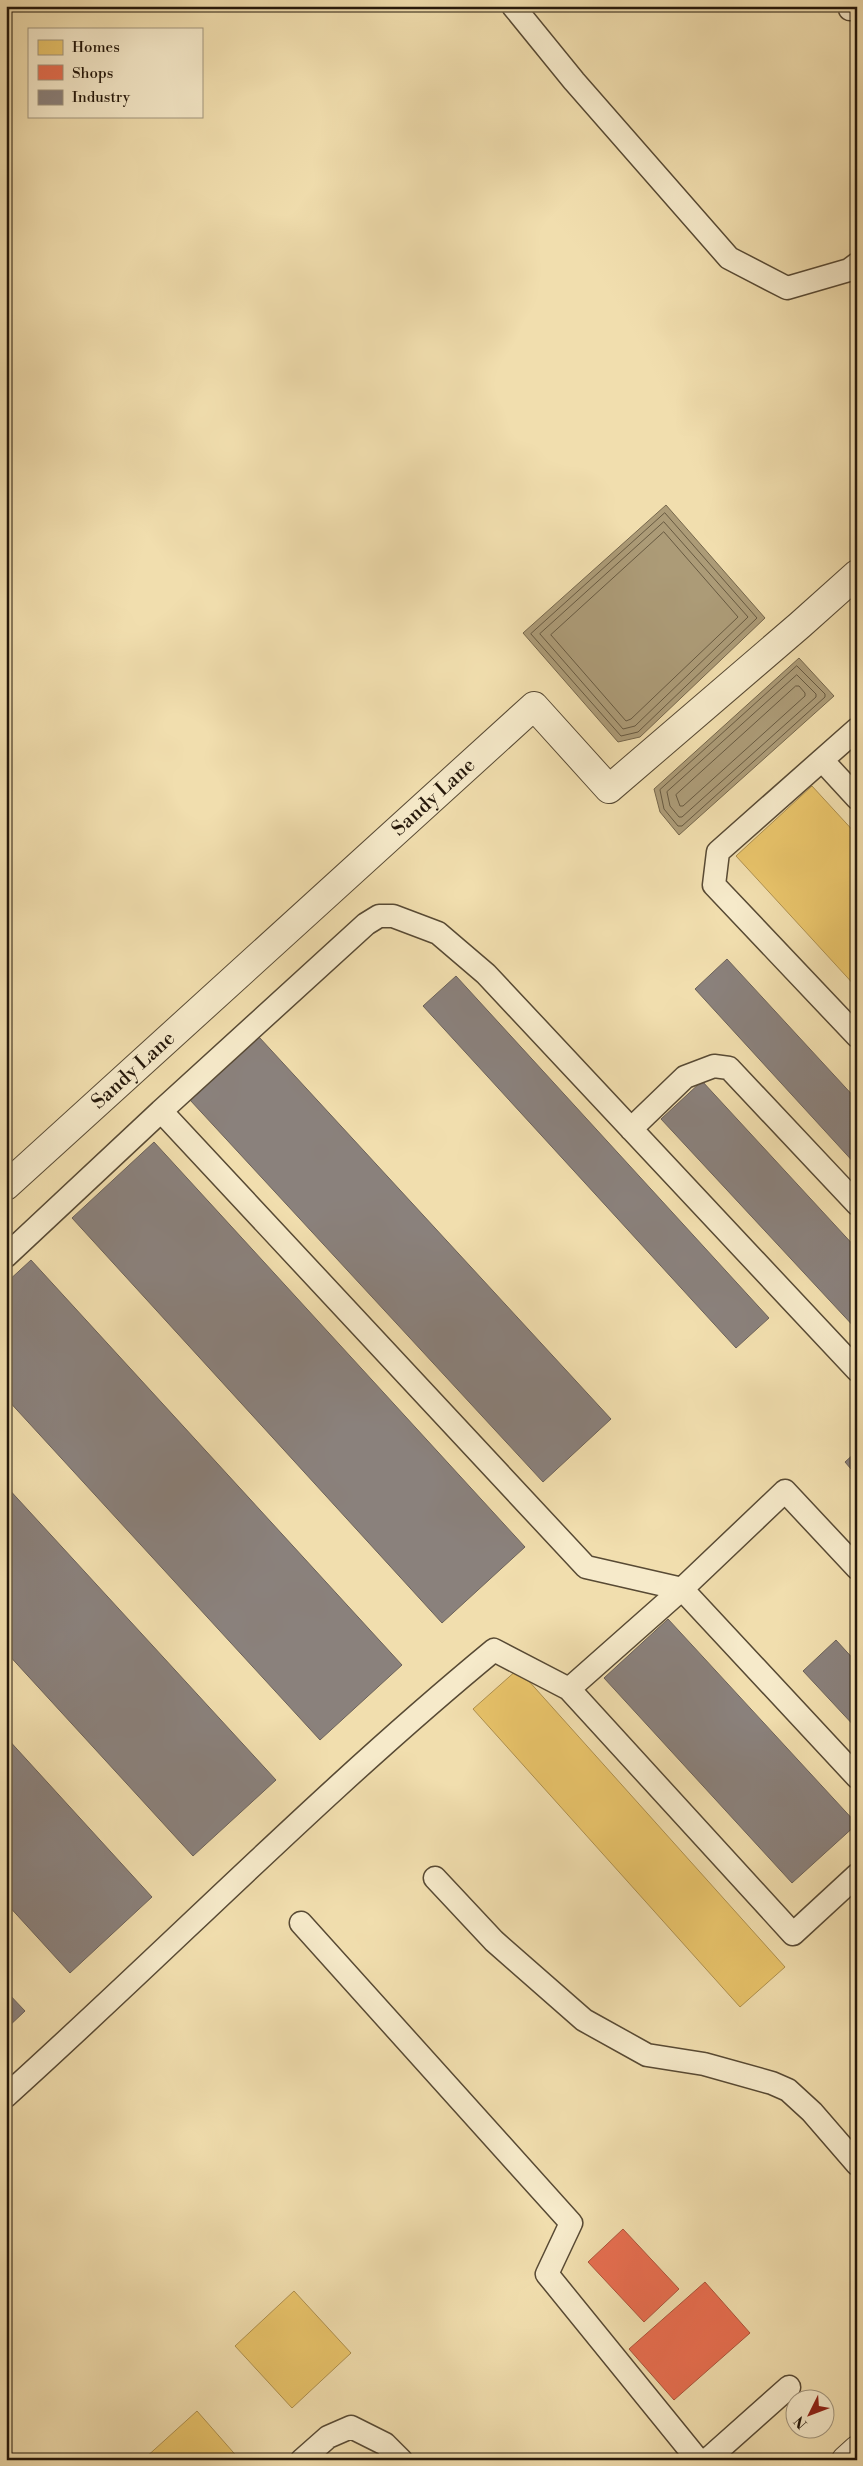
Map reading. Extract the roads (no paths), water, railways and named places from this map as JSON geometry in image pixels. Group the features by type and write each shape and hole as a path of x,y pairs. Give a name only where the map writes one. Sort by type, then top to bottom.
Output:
{"street":[{"name":"Sandy Lane","path":"6,1186 534,706 609,789 800,626 857,574"},
{"path":"846,2460 857,2450"}],"lane":[{"path":"513,6 574,81 729,258 788,288 849,270 857,264"},
{"path":"857,729 718,852 714,884 857,1036"},
{"path":"822,760 857,798"},
{"path":"6,1256 161,1111 366,924 380,916 393,916 438,933 486,974 857,1370"},
{"path":"631,1129 686,1077 714,1066 729,1068 857,1204"},
{"path":"161,1111 586,1567 682,1589 857,1777"},
{"path":"569,1689 682,1589 785,1491 857,1568"},
{"path":"6,2096 83,2027 337,1786 494,1650 569,1689 793,1934 857,1875"},
{"path":"435,1878 494,1941 584,2020 647,2055 704,2064 772,2083 788,2090 812,2112 857,2164"},
{"path":"301,1923 571,2223 547,2274 698,2460"},
{"path":"707,2460 789,2387"},
{"path":"302,2460 328,2437 351,2427 385,2444 401,2460"}],"water":[{"path":"666,505 765,618 640,737 618,742 523,633"},
{"path":"799,658 834,696 679,835 660,812 654,789"}]}
